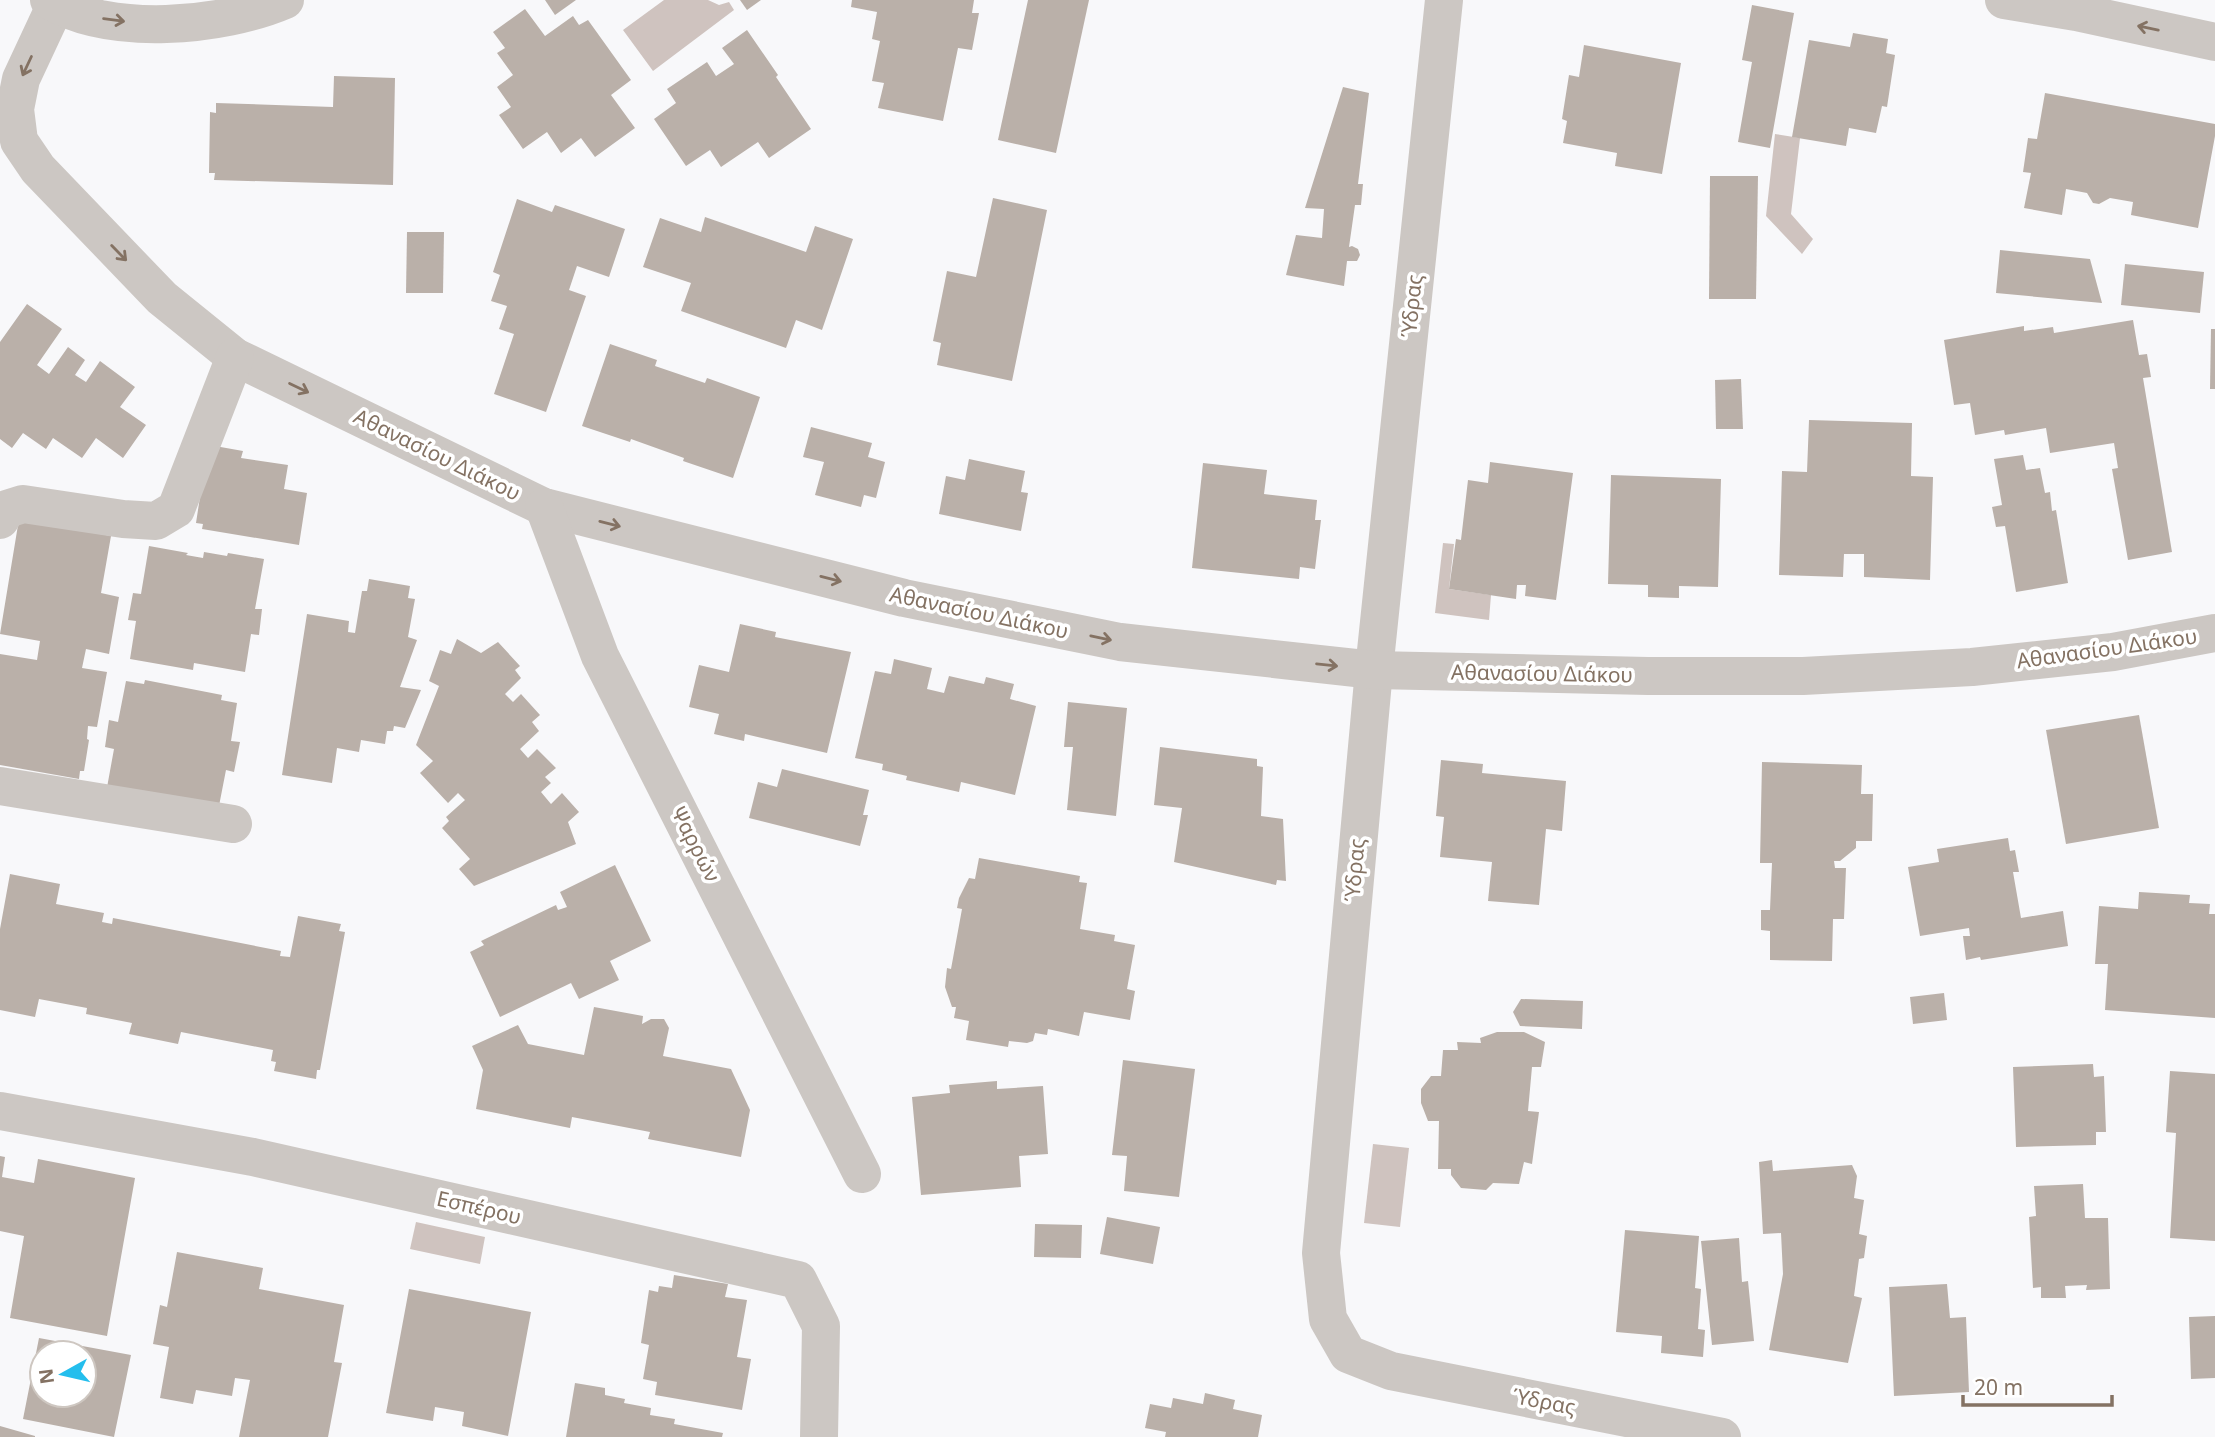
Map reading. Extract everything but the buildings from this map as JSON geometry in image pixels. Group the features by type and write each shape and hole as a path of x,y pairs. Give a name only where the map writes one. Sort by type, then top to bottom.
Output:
{"street":[{"path":"53,2 97,18 152,25 206,22 265,9 285,0"},
{"name":"Ύδρας","path":"1444,0 1374,670 1321,1253 1328,1319 1348,1354 1391,1371 1721,1437"},
{"path":"2004,0 2076,12 2215,42"},
{"name":"Αθανασίου Διάκου","path":"53,2 22,79 15,109 19,141 38,169 162,298 235,357 544,507 904,598 1120,642 1374,670 1634,676 1803,676 1972,667 2113,652 2215,633"},
{"path":"0,520 8,509 23,504 122,519 156,521 176,509 235,357"},
{"name":"Ψαρρών","path":"544,507 600,656 862,1174"},
{"path":"0,786 233,824"},
{"name":"Εσπέρου","path":"0,1111 253,1157 798,1280 821,1326 819,1437"}],"shaded area":[{"path":"664,0 708,0 719,5 729,2 734,10 653,71 623,30"},
{"path":"1775,134 1800,138 1791,214 1813,239 1802,254 1766,216"},
{"path":"1443,543 1454,544 1449,589 1491,595 1489,620 1435,613"},
{"path":"1373,1144 1409,1148 1400,1227 1364,1223"},
{"path":"416,1222 485,1237 480,1264 410,1249"}]}
